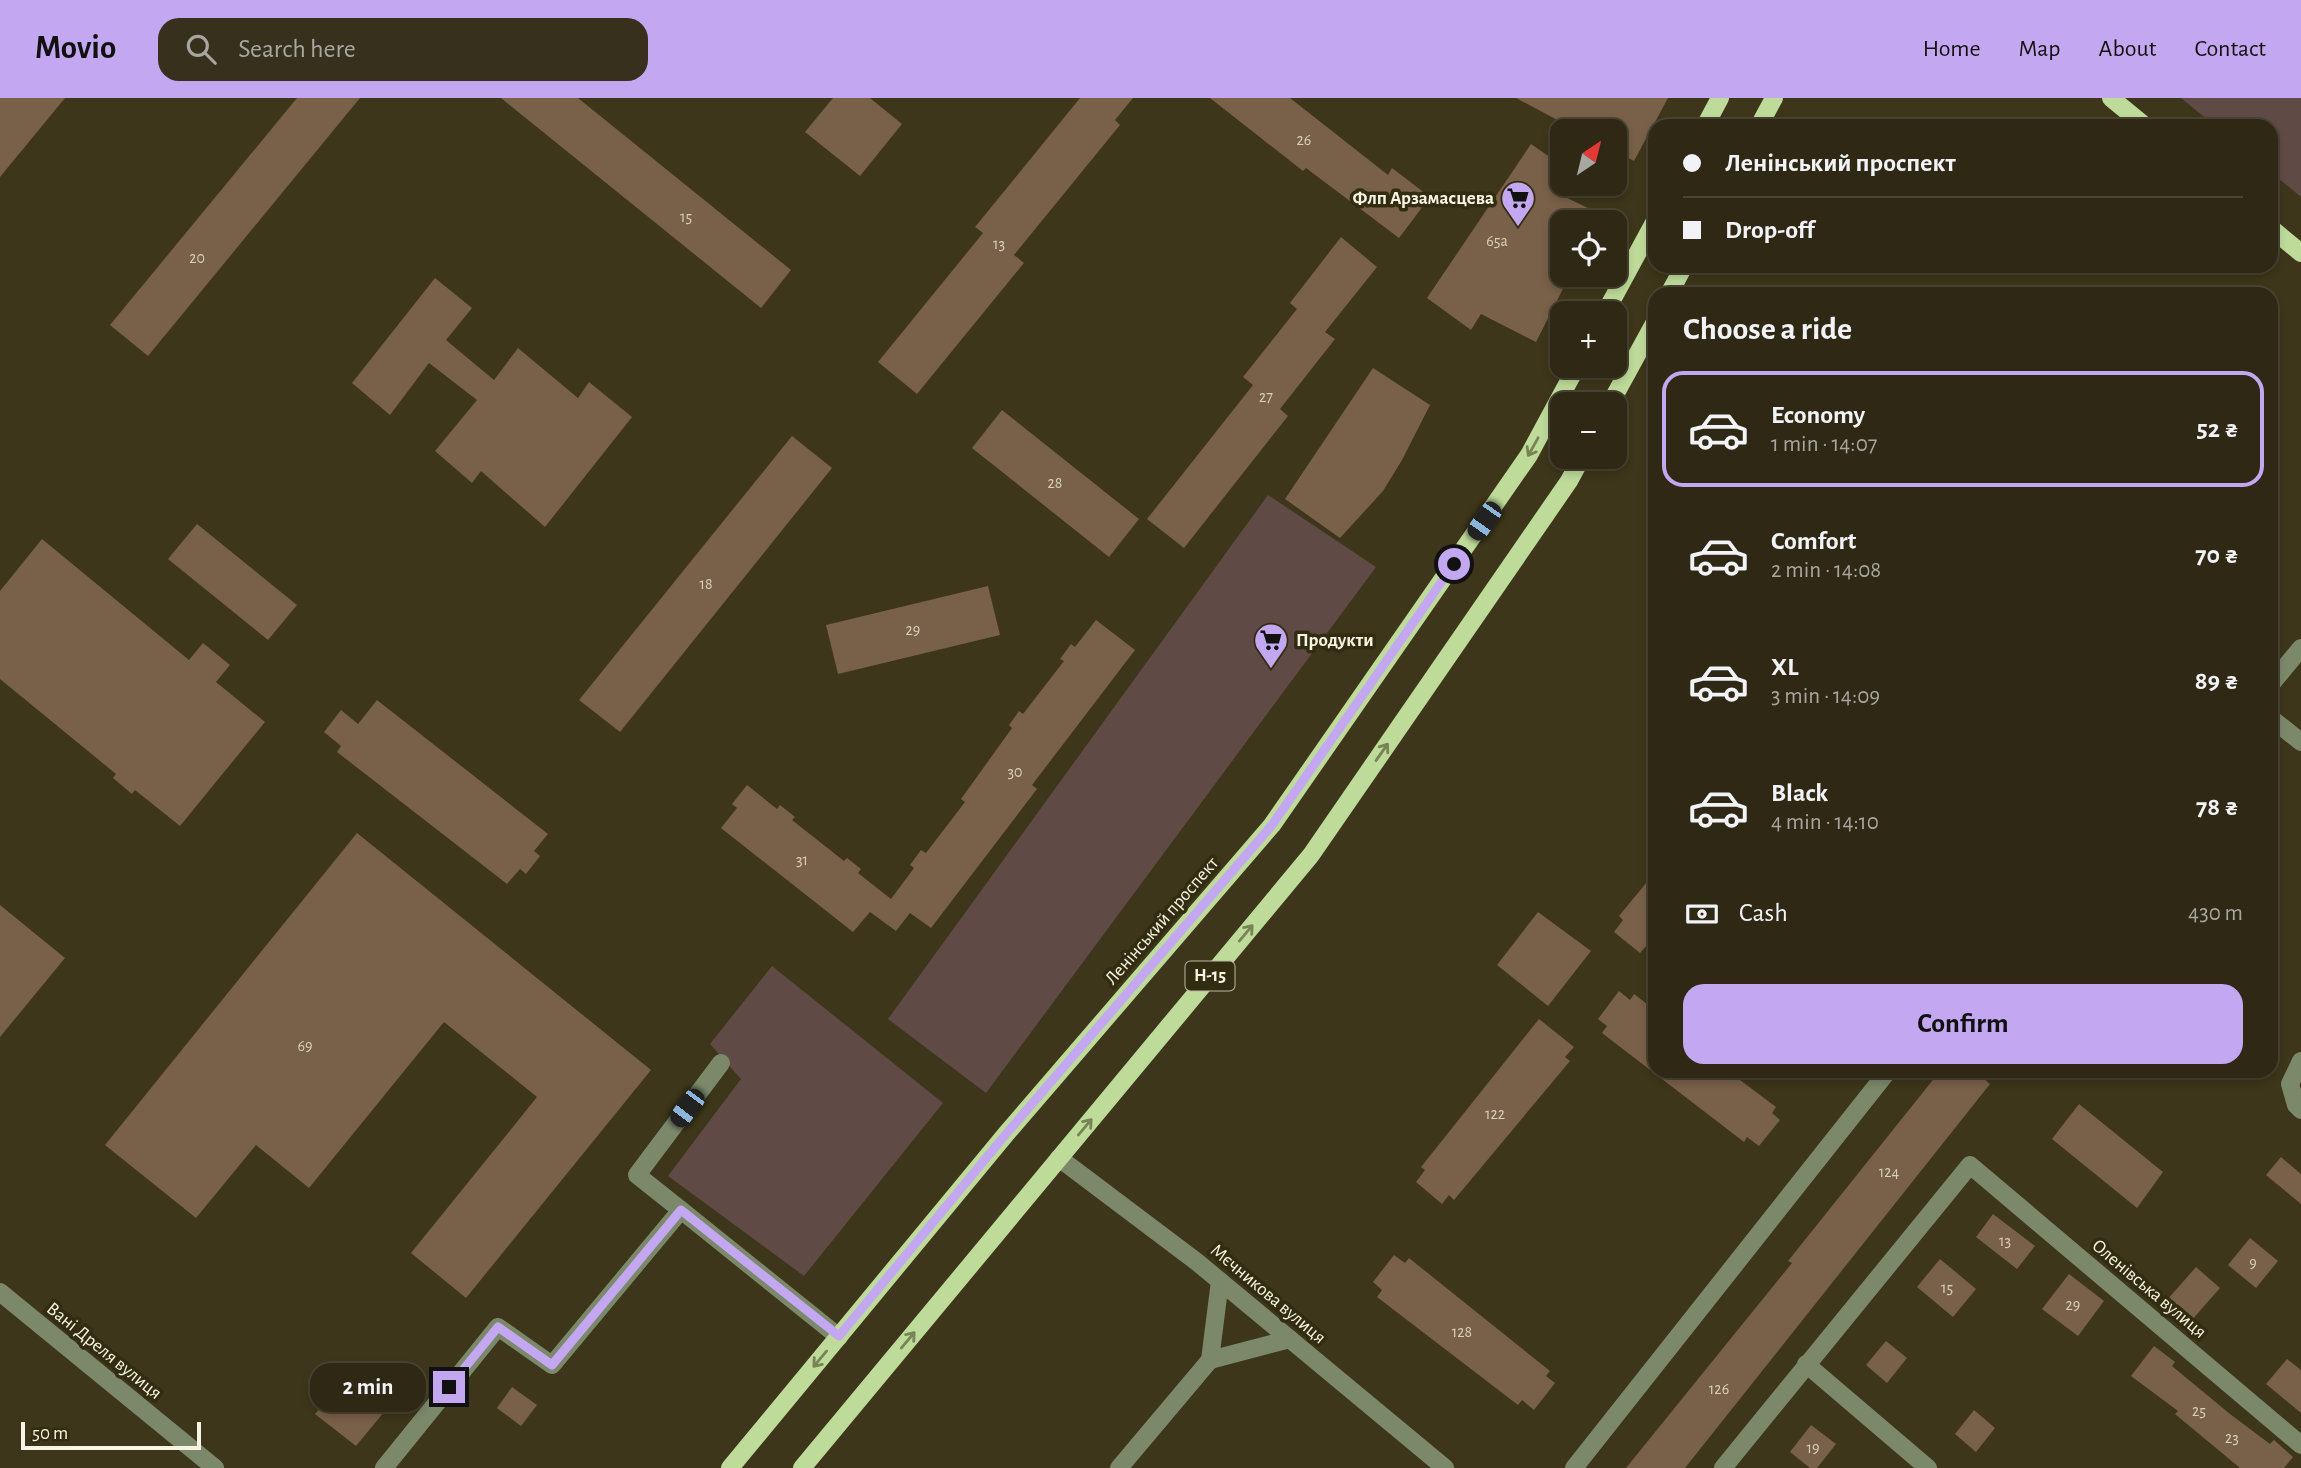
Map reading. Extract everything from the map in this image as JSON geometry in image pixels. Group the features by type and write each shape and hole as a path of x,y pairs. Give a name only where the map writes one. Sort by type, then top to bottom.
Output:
{"main road":[{"path":"1709,119 1720,98"},
{"path":"1763,119 1774,98"},
{"path":"2111,98 2136,119"},
{"path":"1612,301 1648,234"},
{"path":"2278,234 2301,253"},
{"path":"1617,392 1648,335"},
{"name":"Ленінський проспект","path":"730,1468 1006,1134 1272,825 1529,456 1571,378"},
{"name":"Н-15","path":"802,1468 1311,855 1576,469"}],"street":[{"path":"2278,676 2301,648"},
{"path":"2278,724 2301,742"},
{"path":"2301,1061 2290,1084 2296,1105 2301,1110"},
{"path":"721,1063 637,1175 839,1336"},
{"path":"1574,1468 1882,1078"},
{"name":"Мєчникова вулиця","path":"1059,1158 1220,1281 1446,1468"},
{"name":"Оленівська вулиця","path":"1806,1364 1970,1165 2301,1446"},
{"path":"384,1468 498,1327 552,1365 681,1210"},
{"path":"1119,1468 1210,1360 1220,1281"},
{"name":"Вані Дреля вулиця","path":"0,1292 215,1468"},
{"path":"1210,1360 1290,1339"},
{"path":"1723,1468 1806,1364 1928,1468"}],"shaded area":[{"path":"2181,98 2301,98 2301,197 2278,178 2278,119 2206,119"},
{"path":"1268,495 1376,567 986,1093 888,1019"},
{"path":"772,966 943,1103 804,1276 668,1176 741,1079 710,1044"}],"building":[{"path":"0,98 65,98 0,177"},
{"path":"297,98 360,98 148,356 110,325"},
{"path":"501,98 578,98 791,270 761,308"},
{"path":"833,98 870,98 902,124 860,176 805,132"},
{"path":"1080,98 1133,98 1115,120 1120,125 1014,255 1024,263 917,394 878,362 983,233 975,227"},
{"path":"1210,98 1290,98 1388,175 1392,168 1430,197 1399,238 1306,168 1303,171"},
{"path":"1516,98 1668,98 1657,119 1648,119 1648,135 1634,161 1628,158 1628,119 1555,119"},
{"path":"1531,144 1550,157 1550,196 1563,196 1592,210 1550,210 1550,287 1564,287 1557,301 1550,301 1550,314 1536,342 1481,314 1471,330 1427,298"},
{"path":"1341,237 1377,267 1325,332 1335,339 1280,409 1288,416 1184,548 1147,519 1253,385 1243,377 1297,309 1290,303"},
{"path":"435,278 472,308 446,340 494,380 518,348 578,398 589,382 632,417 545,527 481,471 472,483 435,451 477,400 429,363 390,415 352,383"},
{"path":"1373,368 1430,405 1383,491 1340,538 1285,499"},
{"path":"1002,410 1139,519 1109,557 972,448"},
{"path":"792,436 832,468 620,732 579,700"},
{"path":"197,524 297,605 268,640 168,559"},
{"path":"42,539 189,660 203,643 230,665 216,682 265,722 180,826 135,790 132,794 113,778 116,774 0,679 0,591"},
{"path":"988,586 1000,635 838,674 826,625"},
{"path":"1096,620 1135,650 1032,785 1037,789 931,928 910,913 896,931 870,912 853,932 721,828 737,808 732,804 747,785 777,809 780,805 795,817 792,820 844,861 847,858 861,869 858,873 891,899 914,868 910,865 921,850 926,853 965,802 961,799 1012,728 1009,725 1019,711 1023,714 1064,661 1060,659 1071,644 1075,647"},
{"path":"377,700 548,834 534,851 540,856 526,874 520,869 507,884 337,752 341,746 324,732 341,710 358,724"},
{"path":"357,833 651,1070 466,1298 411,1253 537,1097 444,1022 309,1188 256,1145 196,1218 105,1145"},
{"path":"1648,881 1648,946 1640,953 1614,932 1623,920 1619,916"},
{"path":"0,905 65,958 0,1037"},
{"path":"1538,912 1591,951 1548,1006 1497,965"},
{"path":"1619,991 1630,1000 1634,994 1648,1005 1648,1068 1602,1033 1607,1026 1598,1019"},
{"path":"1539,1019 1574,1047 1565,1057 1570,1061 1454,1200 1449,1195 1442,1204 1416,1182 1425,1170 1421,1167"},
{"path":"1661,1078 1737,1078 1776,1107 1772,1113 1780,1120 1759,1146 1747,1137 1744,1142"},
{"path":"1934,1078 1983,1078 1990,1084 1685,1468 1626,1468 1792,1263 1788,1261"},
{"path":"2079,1104 2163,1172 2137,1208 2052,1139"},
{"path":"2281,1157 2301,1174 2301,1204 2266,1175"},
{"path":"1993,1214 2035,1246 2017,1269 1976,1237"},
{"path":"2250,1238 2278,1261 2256,1288 2228,1265"},
{"path":"1394,1255 1405,1263 1409,1258 1550,1371 1546,1376 1555,1383 1534,1410 1522,1400 1518,1405 1377,1297 1382,1290 1373,1282"},
{"path":"1940,1259 1976,1289 1953,1317 1917,1287"},
{"path":"2196,1267 2220,1288 2191,1321 2167,1300"},
{"path":"2069,1274 2104,1301 2078,1336 2042,1309"},
{"path":"1886,1341 1907,1358 1887,1383 1866,1365"},
{"path":"2154,1346 2175,1362 2172,1366 2230,1414 2270,1444 2274,1440 2293,1457 2284,1468 2240,1468 2175,1414 2178,1411 2131,1376"},
{"path":"2287,1359 2301,1370 2301,1413 2266,1384"},
{"path":"349,1374 389,1406 356,1446 315,1414"},
{"path":"512,1387 537,1405 521,1426 497,1408"},
{"path":"1974,1410 1995,1428 1976,1452 1955,1434"},
{"path":"1811,1425 1836,1444 1817,1468 1810,1468 1790,1452"}],"place":[{"name":"Флп Арзамасцева","path":"1518,228"},
{"name":"Продукти","path":"1271,670"}],"route":[{"path":"449,1387 498,1327 552,1365 681,1210 839,1336 1006,1134 1272,825 1454,564"}]}
